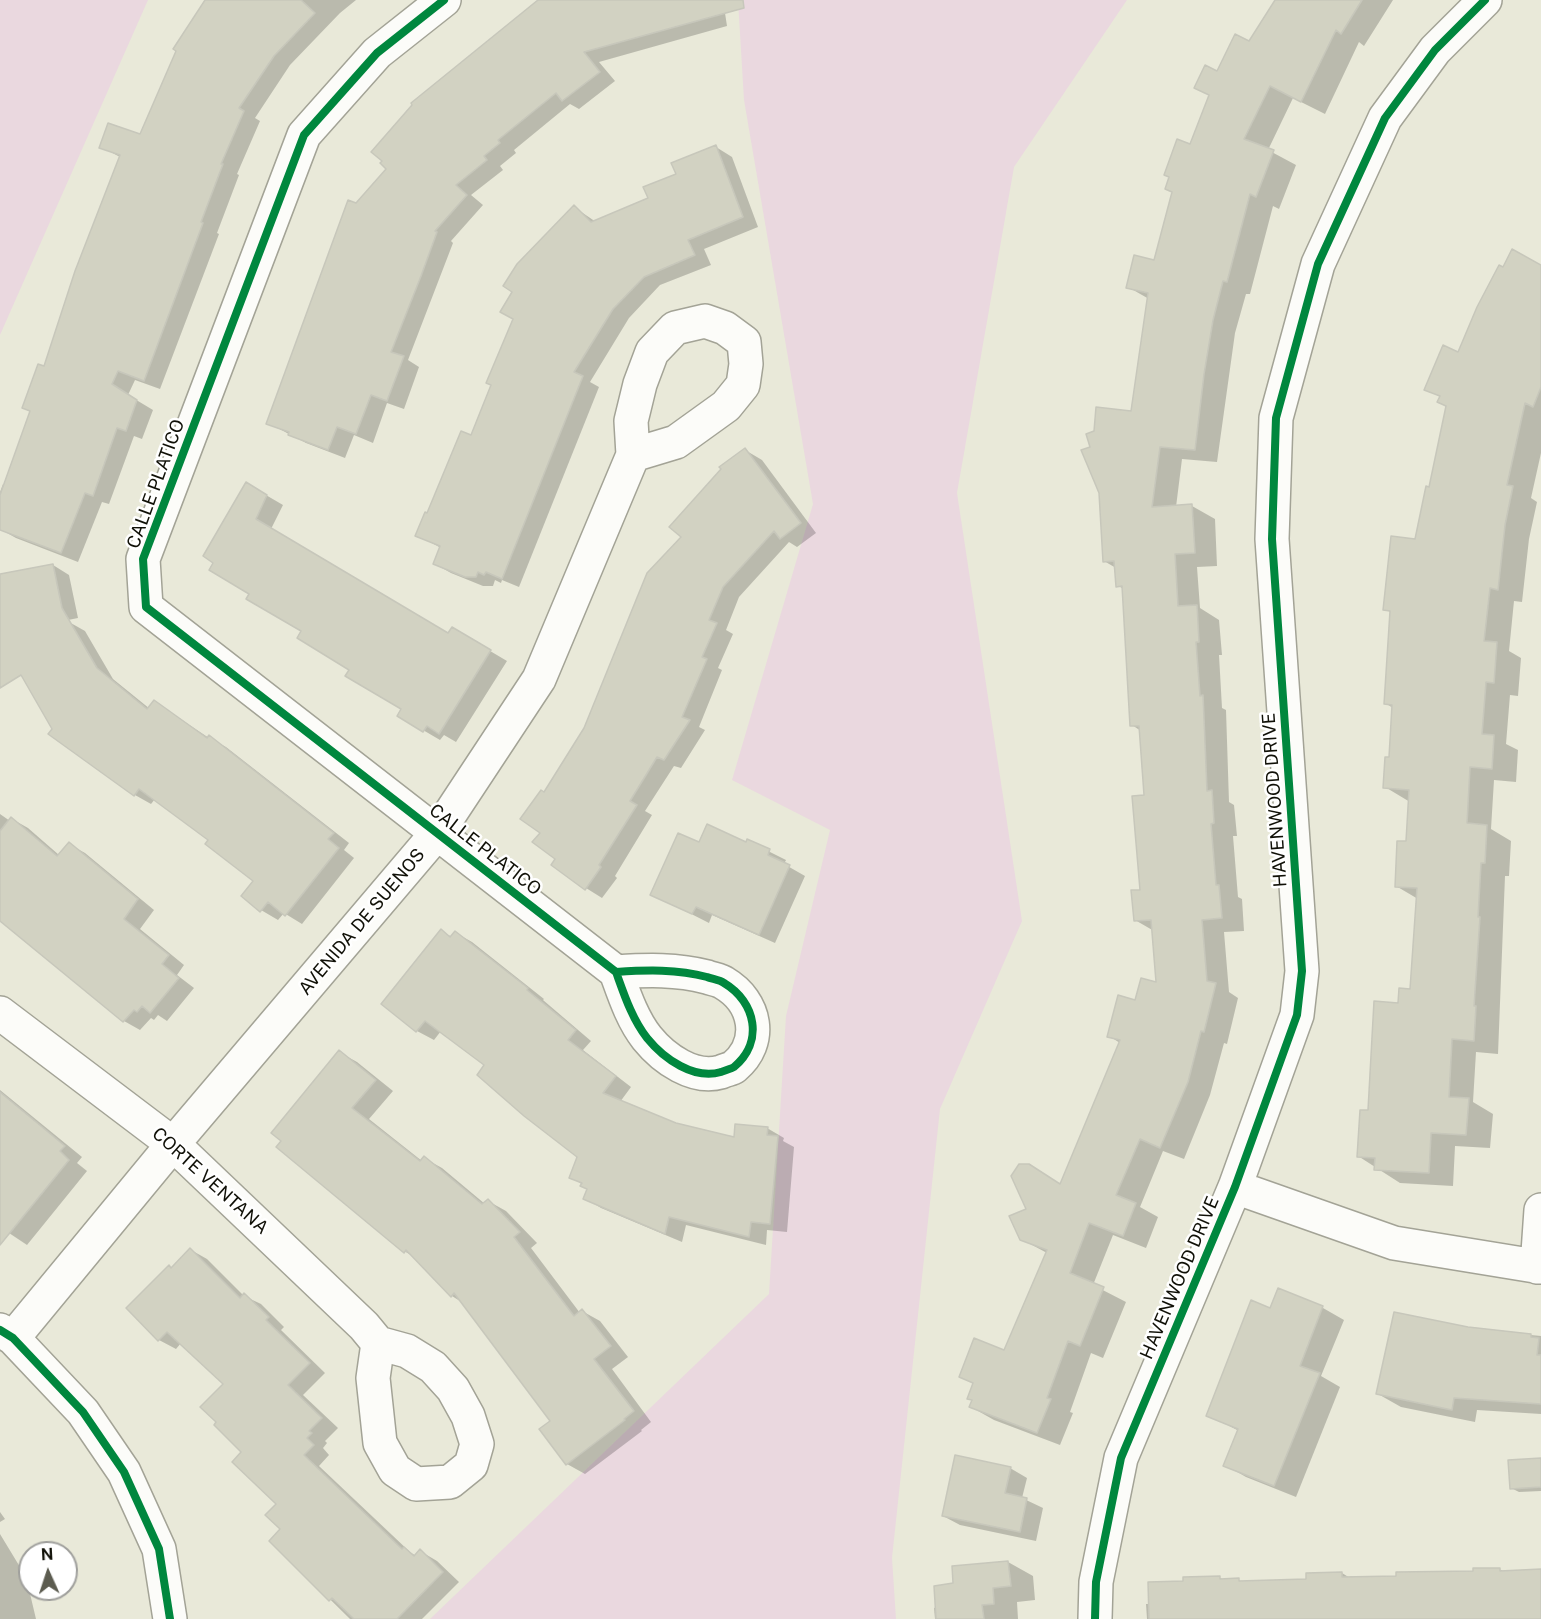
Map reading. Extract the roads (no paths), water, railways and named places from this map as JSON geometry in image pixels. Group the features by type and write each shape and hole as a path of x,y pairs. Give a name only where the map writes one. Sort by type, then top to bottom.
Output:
{"street":[{"name":"CALLE PLATICO","path":"444,0 376,53 304,135 143,559 146,607 616,972"},
{"name":"HAVENWOOD DRIVE","path":"1095,1619 1096,1582 1121,1458 1235,1187 1296,1015 1302,970 1272,539 1276,418 1318,264 1385,118 1435,50 1485,0"},
{"name":"AVENIDA DE SUENOS","path":"7,1334 173,1144 438,832 539,679 633,455"},
{"name":"CORTE VENTANA","path":"0,1013 173,1144 378,1342"},
{"path":"1235,1187 1394,1243 1539,1267 1541,1210"},
{"path":"7,1334 84,1412 124,1472 159,1549 170,1619"}]}
